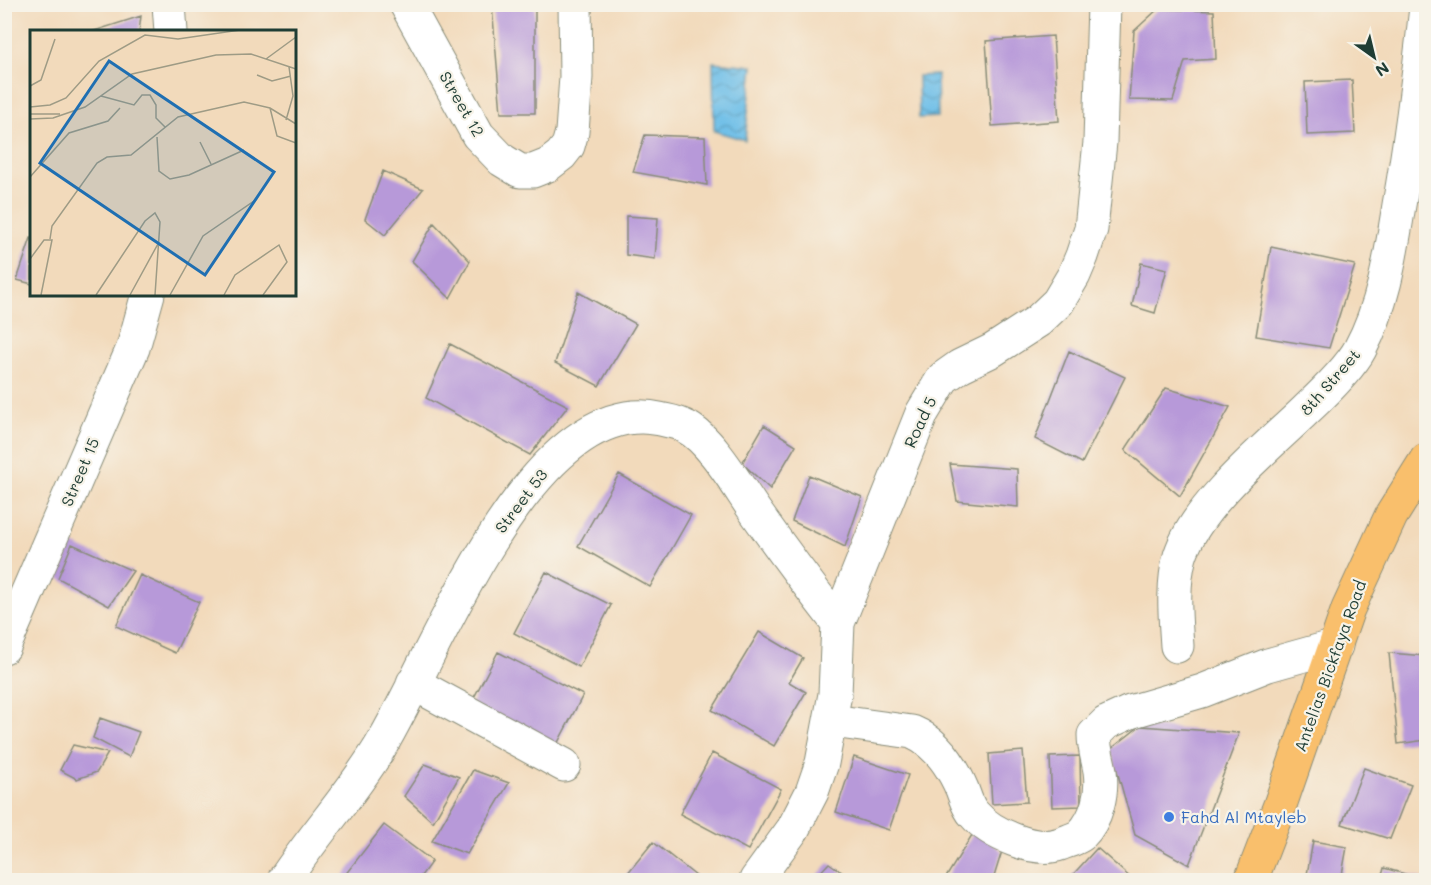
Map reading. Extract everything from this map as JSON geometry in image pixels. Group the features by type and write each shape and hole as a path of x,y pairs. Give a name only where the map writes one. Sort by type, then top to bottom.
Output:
{"highway":[{"name":"Antelias Bickfaya Road","path":"1251,880 1348,609 1391,516 1426,460"}],"street":[{"path":"168,4 171,30"},
{"name":"Street 12","path":"407,6 478,135 502,160 520,171 533,171 548,165 561,155 568,146 572,132 576,77 575,4"},
{"name":"Road 5","path":"756,880 793,829 812,792 832,721 838,623 922,413 943,378 1038,321 1058,302 1074,276 1093,218 1101,142 1104,4"},
{"name":"8th Street","path":"1177,646 1174,590 1180,555 1196,522 1221,493 1320,397 1359,352 1374,318 1382,294 1398,213 1426,7"},
{"name":"Street 15","path":"4,647 133,348 147,296"},
{"name":"Street 53","path":"284,880 378,751 499,526 543,470 579,438 592,430 626,417 646,416 683,425 692,430 722,463 795,568 838,623"},
{"path":"832,721 912,732 923,737 944,759 973,813 996,830 1026,844 1049,848 1080,836 1095,816 1100,792 1100,772 1094,735 1106,723 1130,712 1202,691 1268,665 1336,646"},
{"path":"413,683 564,765"}],"water":[{"path":"713,62 753,66 745,140 714,131"},
{"path":"937,75 938,117 919,118 918,76"}],"building":[{"path":"492,5 535,5 535,113 501,113"},
{"path":"1158,9 1214,11 1216,59 1185,61 1173,101 1129,100 1134,31"},
{"path":"141,16 139,30 97,30"},
{"path":"1053,36 1059,121 992,126 986,41"},
{"path":"1352,80 1355,133 1307,135 1305,82"},
{"path":"645,135 705,137 707,185 633,172"},
{"path":"383,171 423,189 385,235 365,219"},
{"path":"626,216 658,218 655,259 626,255"},
{"path":"434,223 470,261 450,298 412,261"},
{"path":"30,241 30,283 17,280"},
{"path":"1271,247 1355,265 1329,348 1256,336"},
{"path":"1141,263 1167,269 1155,313 1132,306"},
{"path":"578,292 636,324 599,386 555,363"},
{"path":"450,344 568,406 530,455 426,398"},
{"path":"1069,351 1125,377 1082,463 1035,439"},
{"path":"1166,388 1230,407 1180,496 1125,450"},
{"path":"764,425 796,445 770,489 742,463"},
{"path":"950,464 1017,469 1018,507 957,501"},
{"path":"619,474 691,515 650,587 578,546"},
{"path":"809,475 862,497 845,547 792,521"},
{"path":"72,544 133,571 109,606 58,578"},
{"path":"546,572 611,605 579,667 514,633"},
{"path":"140,575 199,602 175,653 116,626"},
{"path":"759,632 803,658 789,682 806,692 774,746 712,710"},
{"path":"498,652 583,695 554,750 469,707"},
{"path":"1389,653 1426,656 1426,740 1398,744"},
{"path":"100,718 139,732 129,757 93,738"},
{"path":"1140,726 1239,733 1189,865 1135,835 1111,749"},
{"path":"73,745 108,753 97,772 77,779 60,770"},
{"path":"1023,751 1027,802 992,804 989,754"},
{"path":"712,753 781,789 748,850 680,814"},
{"path":"1080,756 1081,806 1052,807 1050,757"},
{"path":"854,757 908,775 889,830 836,812"},
{"path":"425,764 459,777 433,822 404,796"},
{"path":"1364,768 1411,785 1390,839 1342,824"},
{"path":"473,770 509,783 467,854 432,841"},
{"path":"384,825 432,861 418,880 341,880"},
{"path":"975,830 1002,851 993,880 945,879"},
{"path":"1313,841 1347,847 1341,880 1306,880"},
{"path":"653,842 701,880 622,880"},
{"path":"1097,848 1133,880 1068,880"},
{"path":"829,863 853,880 813,880"},
{"path":"1384,868 1426,880 1381,880"}],"place":[{"name":"Fahd Al Mtayleb","path":"1169,817"}]}
